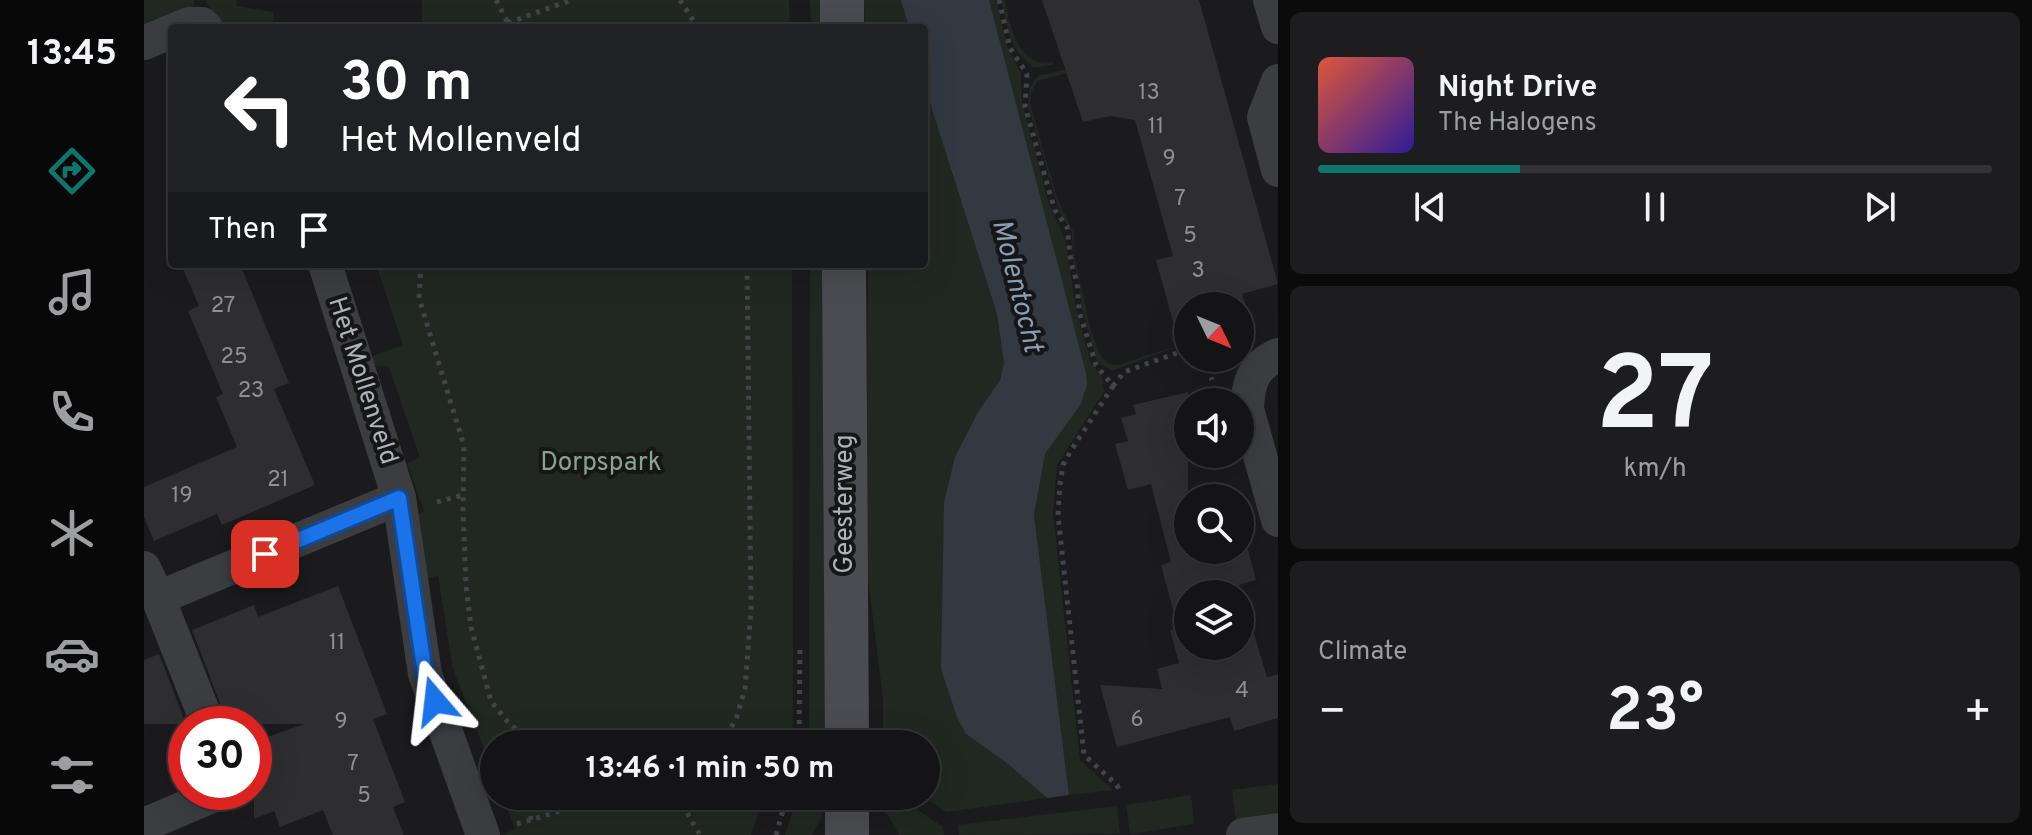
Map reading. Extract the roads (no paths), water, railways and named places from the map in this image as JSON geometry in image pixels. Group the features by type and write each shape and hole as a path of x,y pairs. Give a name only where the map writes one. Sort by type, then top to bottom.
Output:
{"main road":[{"path":"842,0 842,24"},
{"name":"Geesterweg","path":"844,268 847,730"},
{"path":"847,810 847,835"}],"street":[{"path":"1270,0 1278,27"},
{"path":"144,43 168,33"},
{"path":"1278,81 1264,117 1278,170"},
{"name":"Het Mollenveld","path":"326,268 399,498 425,674 498,830"},
{"path":"1278,355 1261,364 1253,374 1247,409 1278,520"},
{"name":"Het Mollenveld","path":"151,583 399,498"},
{"path":"151,583 201,706"},
{"path":"144,825 179,810"},
{"path":"1243,835 1278,830"}],"water":[{"name":"Molentocht","path":"901,0 989,0 1086,373 1087,384 1081,404 1045,454 1034,515 1069,795 1047,798 1008,764 966,734 941,669 944,502 955,457 978,412 1000,380 1004,363 997,314 928,97 928,24 908,24"}],"park label":[{"name":"Dorpspark","path":"601,463"}]}
